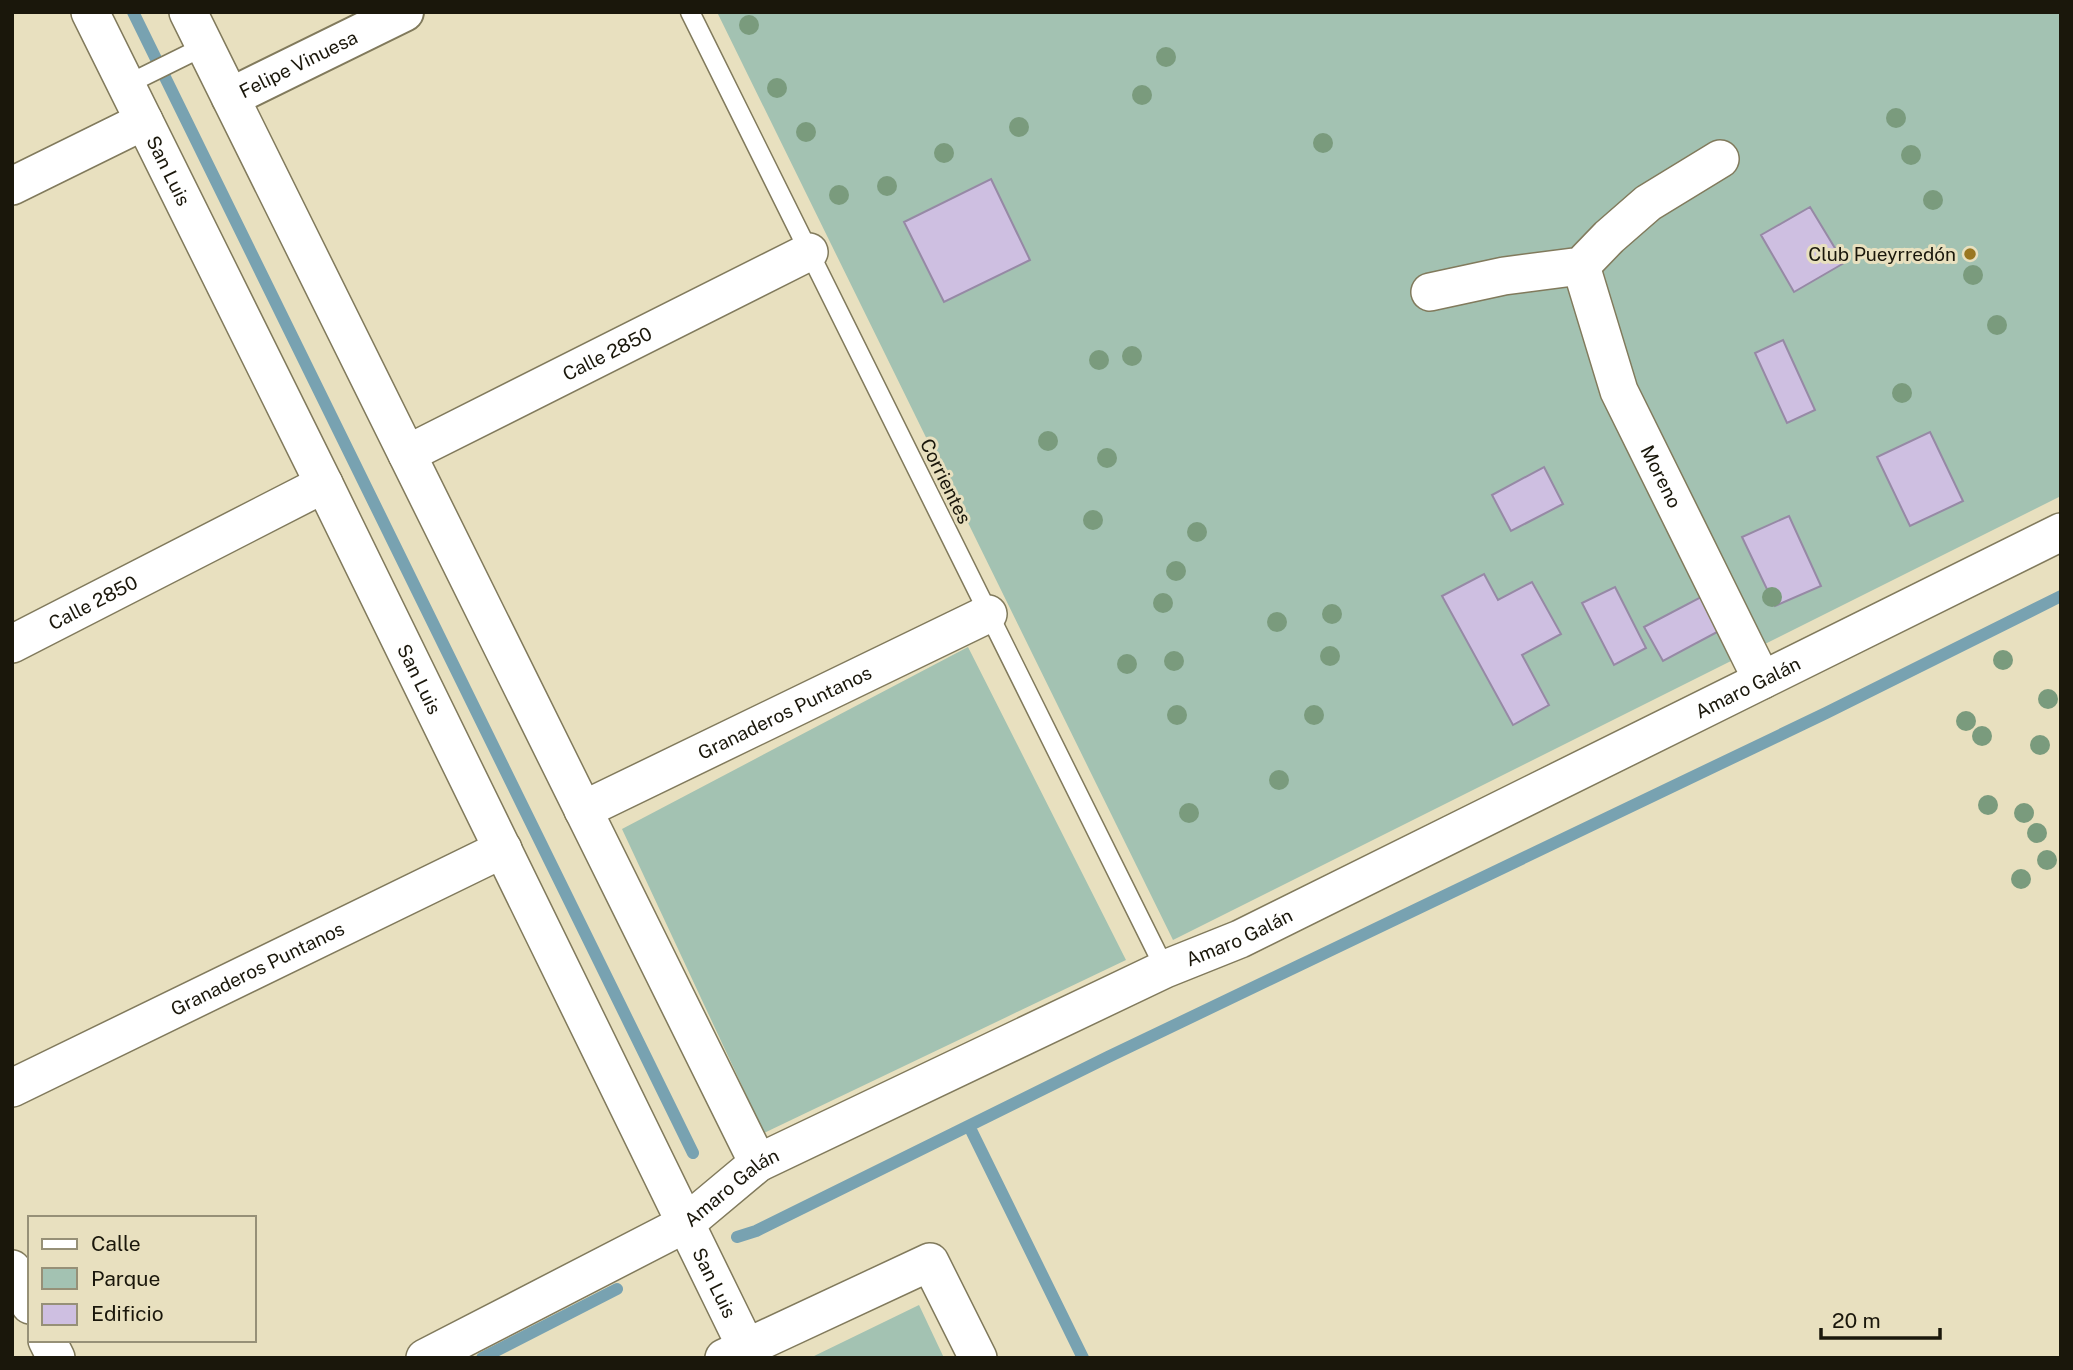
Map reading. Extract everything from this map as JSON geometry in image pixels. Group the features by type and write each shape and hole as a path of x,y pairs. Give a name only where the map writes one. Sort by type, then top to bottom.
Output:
{"street":[{"name":"San Luis","path":"90,12 685,1224 735,1352"},
{"path":"188,12 758,1163"},
{"name":"Felipe Vinuesa","path":"231,97 404,12"},
{"path":"12,186 144,121"},
{"path":"1430,292 1504,276 1581,266 1648,202 1720,159"},
{"name":"Calle 2850","path":"407,454 809,253"},
{"name":"Moreno","path":"1581,266 1619,391 1762,680"},
{"name":"Calle 2850","path":"12,644 324,484"},
{"name":"Amaro Galán","path":"425,1358 685,1224 758,1163 1165,969 1240,939 2061,532"},
{"name":"Granaderos Puntanos","path":"583,810 988,614"},
{"name":"Granaderos Puntanos","path":"12,1088 503,849"},
{"path":"735,1352 930,1262 978,1358"},
{"path":"12,1269 28,1301"},
{"path":"48,1342 56,1358"}],"lane":[{"name":"Corrientes","path":"690,12 1165,969"},
{"path":"126,85 205,46"}],"green space":[{"path":"717,12 2061,12 2061,496 1173,940"},
{"path":"968,647 1126,960 764,1133 622,829"},
{"path":"919,1305 944,1358 810,1358"}],"building":[{"path":"991,179 1030,260 944,302 904,222"},
{"path":"1810,207 1844,263 1794,292 1761,235"},
{"path":"1783,340 1815,410 1787,423 1755,353"},
{"path":"1930,432 1963,501 1910,526 1877,457"},
{"path":"1544,467 1563,504 1511,531 1492,495"},
{"path":"1789,516 1821,586 1775,606 1742,537"},
{"path":"1484,574 1498,600 1532,582 1561,634 1522,655 1549,705 1513,725 1442,596"},
{"path":"1615,587 1646,648 1614,665 1582,603"},
{"path":"1701,597 1719,631 1663,661 1644,627"}],"waterway":[{"path":"133,12 693,1153"},
{"path":"737,1237 756,1231 1108,1057 1826,713 2061,596"},
{"path":"969,1126 1083,1358"},
{"path":"482,1358 617,1289"}],"place":[{"name":"Club Pueyrredón","path":"1970,254"}]}
